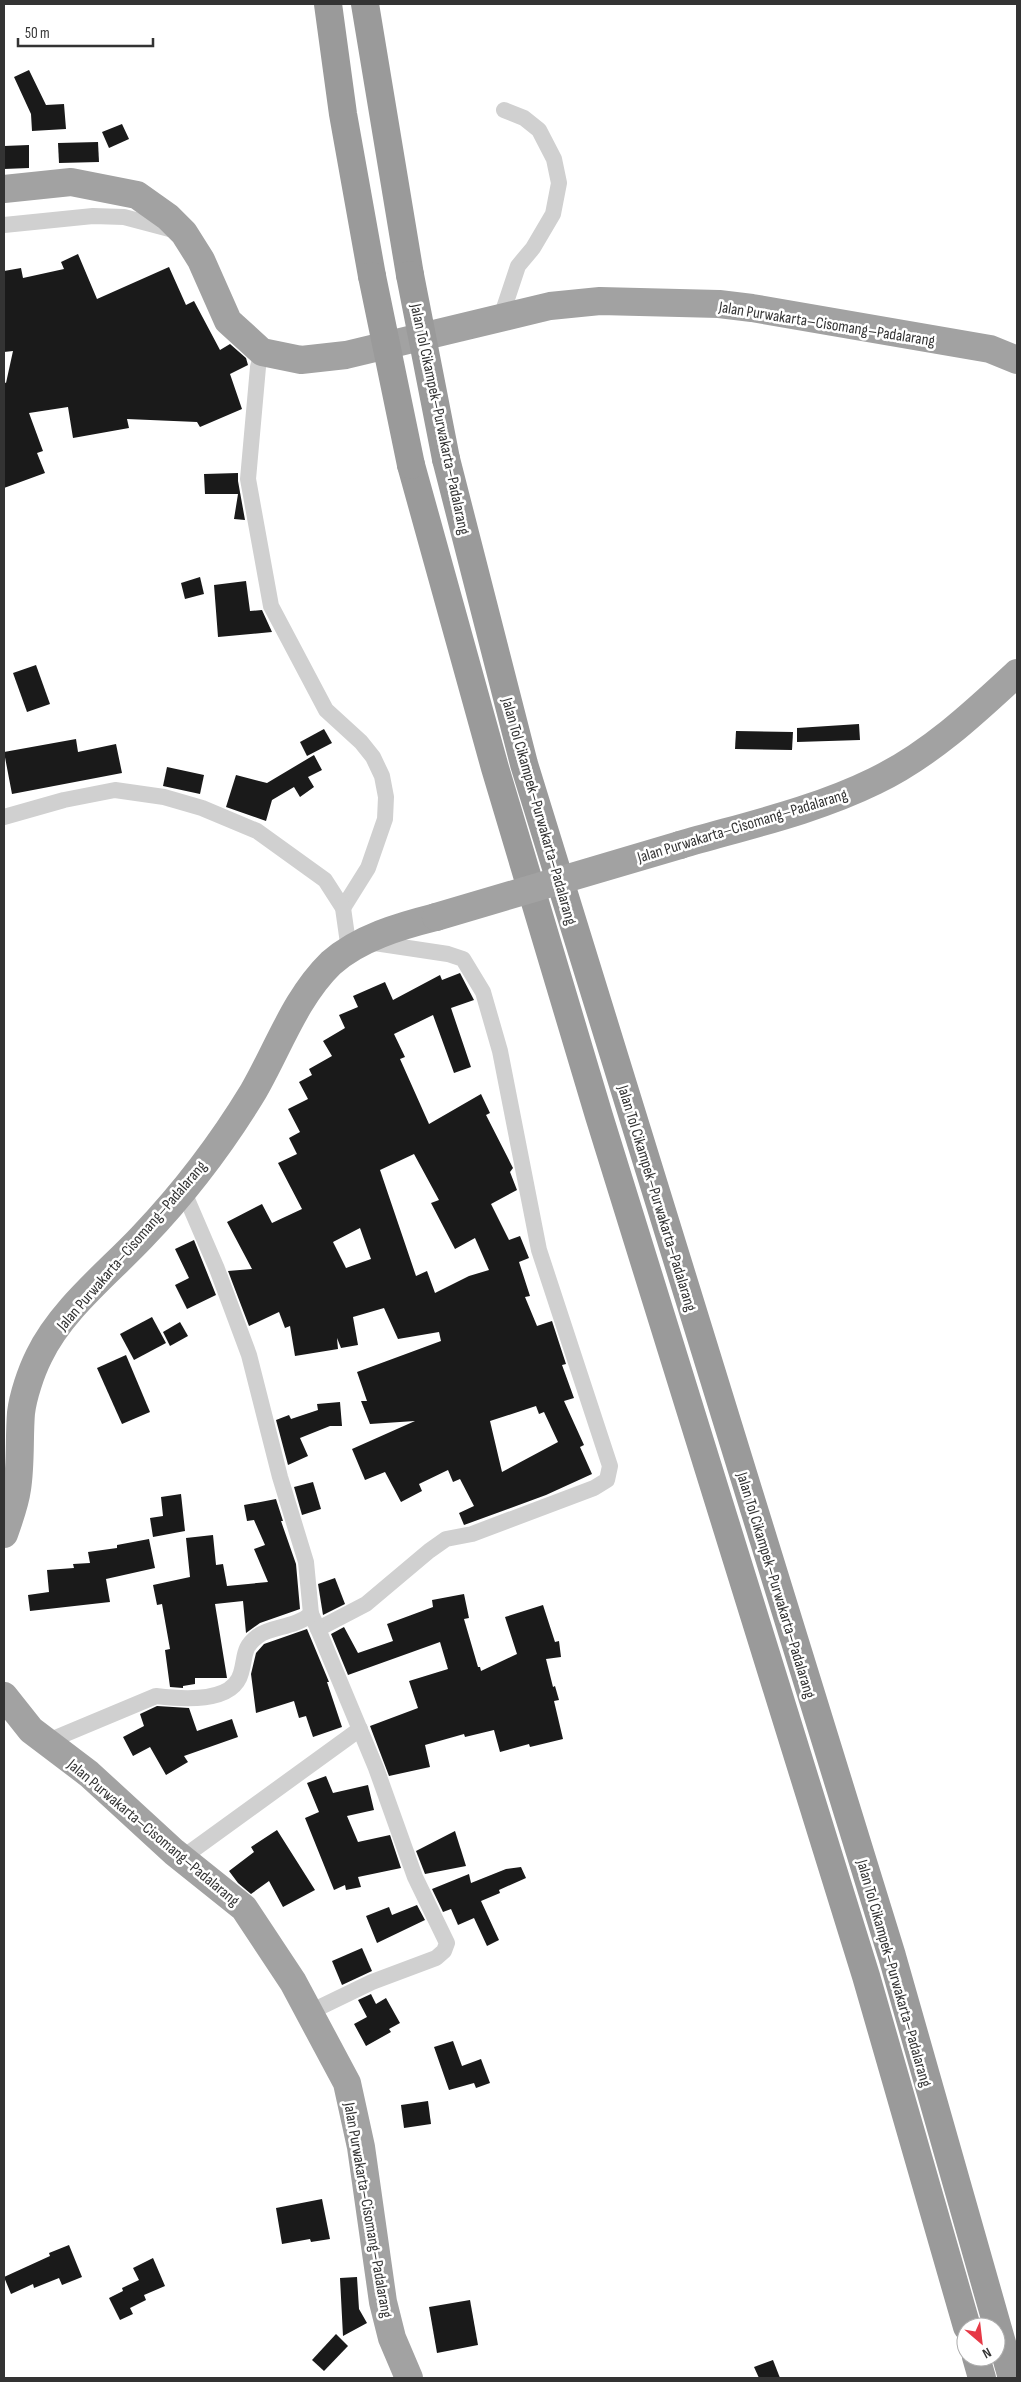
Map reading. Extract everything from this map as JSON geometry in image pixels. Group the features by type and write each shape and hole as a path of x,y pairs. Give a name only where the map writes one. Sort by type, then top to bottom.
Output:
{"highway":[{"name":"Jalan Tol Cikampek–Purwakarta–Padalarang","path":"328,4 343,114 372,276 411,465 492,759 593,1098 866,1976 964,2317"},
{"name":"Jalan Tol Cikampek–Purwakarta–Padalarang","path":"365,4 410,275 446,459 524,764 892,1956 1012,2378"},
{"path":"4,189 71,182 137,195 168,217 184,233 201,260 228,321 262,352"},
{"name":"Jalan Purwakarta–Cisomang–Padalarang","path":"262,352 301,360 346,355 550,306 600,301 719,304 752,308 990,350 1017,360"},
{"name":"Jalan Purwakarta–Cisomang–Padalarang","path":"4,1534 17,1488 21,1411 39,1356 73,1307 109,1268 143,1237 217,1147 253,1091 271,1055 312,986 332,963 357,946 402,926 778,817 840,796 875,781 916,757 957,726 1017,673"},
{"name":"Jalan Purwakarta–Cisomang–Padalarang","path":"4,1696 32,1730 89,1774 182,1858 244,1908 310,2012 347,2083 361,2147 383,2302 392,2338 409,2378"}],"street":[{"path":"501,317 518,266 532,248 553,214 559,184 554,159 539,130 524,118 504,110"},
{"path":"4,225 93,216 124,217 184,233"},
{"path":"262,352 258,367 248,479 270,606 326,710 361,742 373,757 382,776 386,797 386,819 368,868 343,908"},
{"path":"4,817 64,800 115,790 164,797 202,808 257,831 325,880 343,908 357,946 448,954 463,959 483,992 500,1051 540,1250 610,1466 607,1480 594,1488 472,1534 446,1539 366,1604 314,1622 303,1621 259,1635 244,1651 241,1673 236,1684 215,1696 172,1698 156,1696 46,1742"},
{"path":"183,1190 217,1269 249,1355 280,1477 306,1562 314,1622 360,1730 415,1877 447,1943 444,1951 436,1958 372,1982 310,2012"},
{"path":"182,1858 360,1730"}],"building":[{"path":"29,70 46,105 64,104 66,129 32,131 31,114 14,77"},
{"path":"122,124 129,139 109,148 102,132"},
{"path":"98,142 99,162 59,163 58,143"},
{"path":"29,145 29,168 4,169 4,146"},
{"path":"78,254 97,299 169,267 186,305 194,301 220,350 230,344 246,358 248,365 230,374 242,409 200,427 197,422 127,419 129,428 73,438 68,407 29,413 43,451 37,453 45,473 4,488 4,382 6,383 13,351 4,352 4,271 21,268 23,278 64,269 61,262"},
{"path":"238,473 245,520 234,519 238,494 205,494 204,474"},
{"path":"200,577 204,594 185,599 181,583"},
{"path":"246,581 250,611 262,610 272,632 218,637 214,585"},
{"path":"36,665 50,704 27,712 13,673"},
{"path":"859,724 860,740 797,742 797,728"},
{"path":"324,729 332,743 307,756 300,742"},
{"path":"736,731 793,732 792,750 735,749"},
{"path":"76,739 78,752 116,744 122,773 12,794 4,752"},
{"path":"314,755 322,770 308,777 314,787 300,797 294,787 272,800 266,821 226,807 236,775 267,783"},
{"path":"167,767 204,775 200,794 163,786"},
{"path":"460,973 474,1000 451,1008 471,1067 454,1073 433,1015 394,1034 405,1057 400,1059 429,1124 481,1094 490,1113 486,1115 513,1168 510,1172 517,1190 491,1204 509,1240 520,1236 529,1258 519,1262 530,1296 525,1297 537,1326 552,1321 566,1364 562,1365 574,1398 564,1401 584,1445 580,1447 592,1474 546,1495 464,1525 459,1513 474,1506 460,1479 453,1482 448,1470 419,1484 422,1491 401,1502 385,1472 365,1480 352,1449 415,1421 370,1424 361,1401 367,1401 357,1372 441,1341 439,1332 398,1339 384,1308 353,1317 358,1345 341,1348 337,1338 338,1349 295,1356 290,1326 285,1328 279,1312 249,1326 228,1271 252,1269 227,1222 262,1204 272,1223 302,1209 278,1163 297,1154 289,1138 300,1132 288,1109 308,1099 299,1082 312,1075 309,1069 332,1056 323,1041 345,1028 339,1015 358,1007 353,996 385,982 393,1000 440,975 442,980","holes":["414,1154 439,1200 431,1203 455,1249 475,1238 489,1270 469,1276 435,1293 427,1271 416,1276 380,1170","360,1228 371,1259 346,1268 333,1242","536,1406 539,1414 544,1412 558,1442 502,1472 490,1421"]},
{"path":"194,1240 216,1295 187,1309 175,1285 189,1278 175,1249"},
{"path":"152,1317 166,1343 134,1360 120,1334"},
{"path":"180,1322 188,1336 170,1346 163,1332"},
{"path":"126,1355 150,1412 122,1424 97,1368"},
{"path":"340,1402 342,1426 330,1426 300,1438 308,1456 288,1465 276,1420 289,1415 291,1419 318,1410 317,1404"},
{"path":"313,1482 321,1509 302,1515 294,1487"},
{"path":"181,1494 185,1531 153,1537 150,1518 163,1516 161,1497"},
{"path":"276,1499 283,1521 281,1521 296,1564 300,1609 260,1623 246,1633 243,1601 215,1604 227,1678 195,1678 195,1684 183,1686 183,1688 170,1687 165,1650 170,1649 162,1604 157,1605 153,1585 190,1577 186,1538 213,1535 216,1565 223,1564 227,1586 268,1582 254,1549 265,1545 254,1520 247,1521 244,1505"},
{"path":"149,1539 155,1568 106,1579 110,1602 30,1611 28,1595 49,1592 47,1570 74,1568 73,1564 90,1563 88,1552 117,1548 117,1545"},
{"path":"335,1578 345,1604 323,1615 318,1584"},
{"path":"464,1594 469,1618 464,1619 478,1667 480,1667 481,1671 517,1654 505,1617 543,1605 555,1642 559,1641 561,1657 546,1659 553,1687 555,1686 559,1700 554,1701 563,1739 530,1747 529,1744 500,1752 494,1730 465,1737 464,1734 425,1745 430,1767 389,1776 370,1726 418,1708 409,1681 448,1669 440,1642 348,1675 331,1634 344,1627 358,1653 393,1641 387,1624 433,1607 432,1600"},
{"path":"307,1629 329,1682 327,1682 342,1727 313,1737 306,1716 299,1718 294,1701 256,1713 251,1674 256,1653 264,1644"},
{"path":"157,1706 189,1708 197,1731 232,1719 238,1737 184,1756 188,1762 166,1775 150,1747 133,1756 123,1737 144,1726 140,1714"},
{"path":"326,1776 333,1793 368,1785 374,1810 347,1816 358,1842 390,1835 401,1868 358,1877 361,1887 346,1890 345,1885 334,1890 305,1818 319,1812 307,1783"},
{"path":"277,1830 315,1890 283,1907 269,1881 251,1894 238,1883 229,1871 254,1852 251,1847"},
{"path":"455,1831 466,1866 425,1874 416,1851"},
{"path":"521,1867 526,1878 499,1890 500,1893 481,1901 499,1940 487,1946 474,1918 458,1925 451,1909 443,1912 432,1889 469,1874 471,1883 506,1869"},
{"path":"417,1905 425,1920 377,1943 366,1916 389,1907 392,1915"},
{"path":"362,1948 372,1971 342,1985 332,1961"},
{"path":"371,1994 376,2004 386,1998 400,2023 389,2029 391,2032 366,2046 354,2024 367,2017 358,2000"},
{"path":"453,2041 462,2066 481,2059 490,2083 476,2088 474,2083 449,2090 434,2047"},
{"path":"428,2101 431,2124 404,2128 401,2105"},
{"path":"322,2199 330,2239 311,2242 310,2239 282,2244 276,2208"},
{"path":"69,2245 82,2277 62,2285 59,2278 34,2288 33,2284 11,2294 4,2277 50,2256 49,2253"},
{"path":"153,2258 165,2286 144,2295 146,2300 130,2308 133,2314 120,2320 109,2298 123,2291 122,2288 139,2280 133,2268"},
{"path":"357,2277 359,2309 367,2323 343,2336 340,2278"},
{"path":"470,2300 478,2345 437,2353 429,2307"},
{"path":"336,2334 348,2346 324,2371 312,2360"},
{"path":"773,2360 780,2378 759,2378 754,2367"}]}
